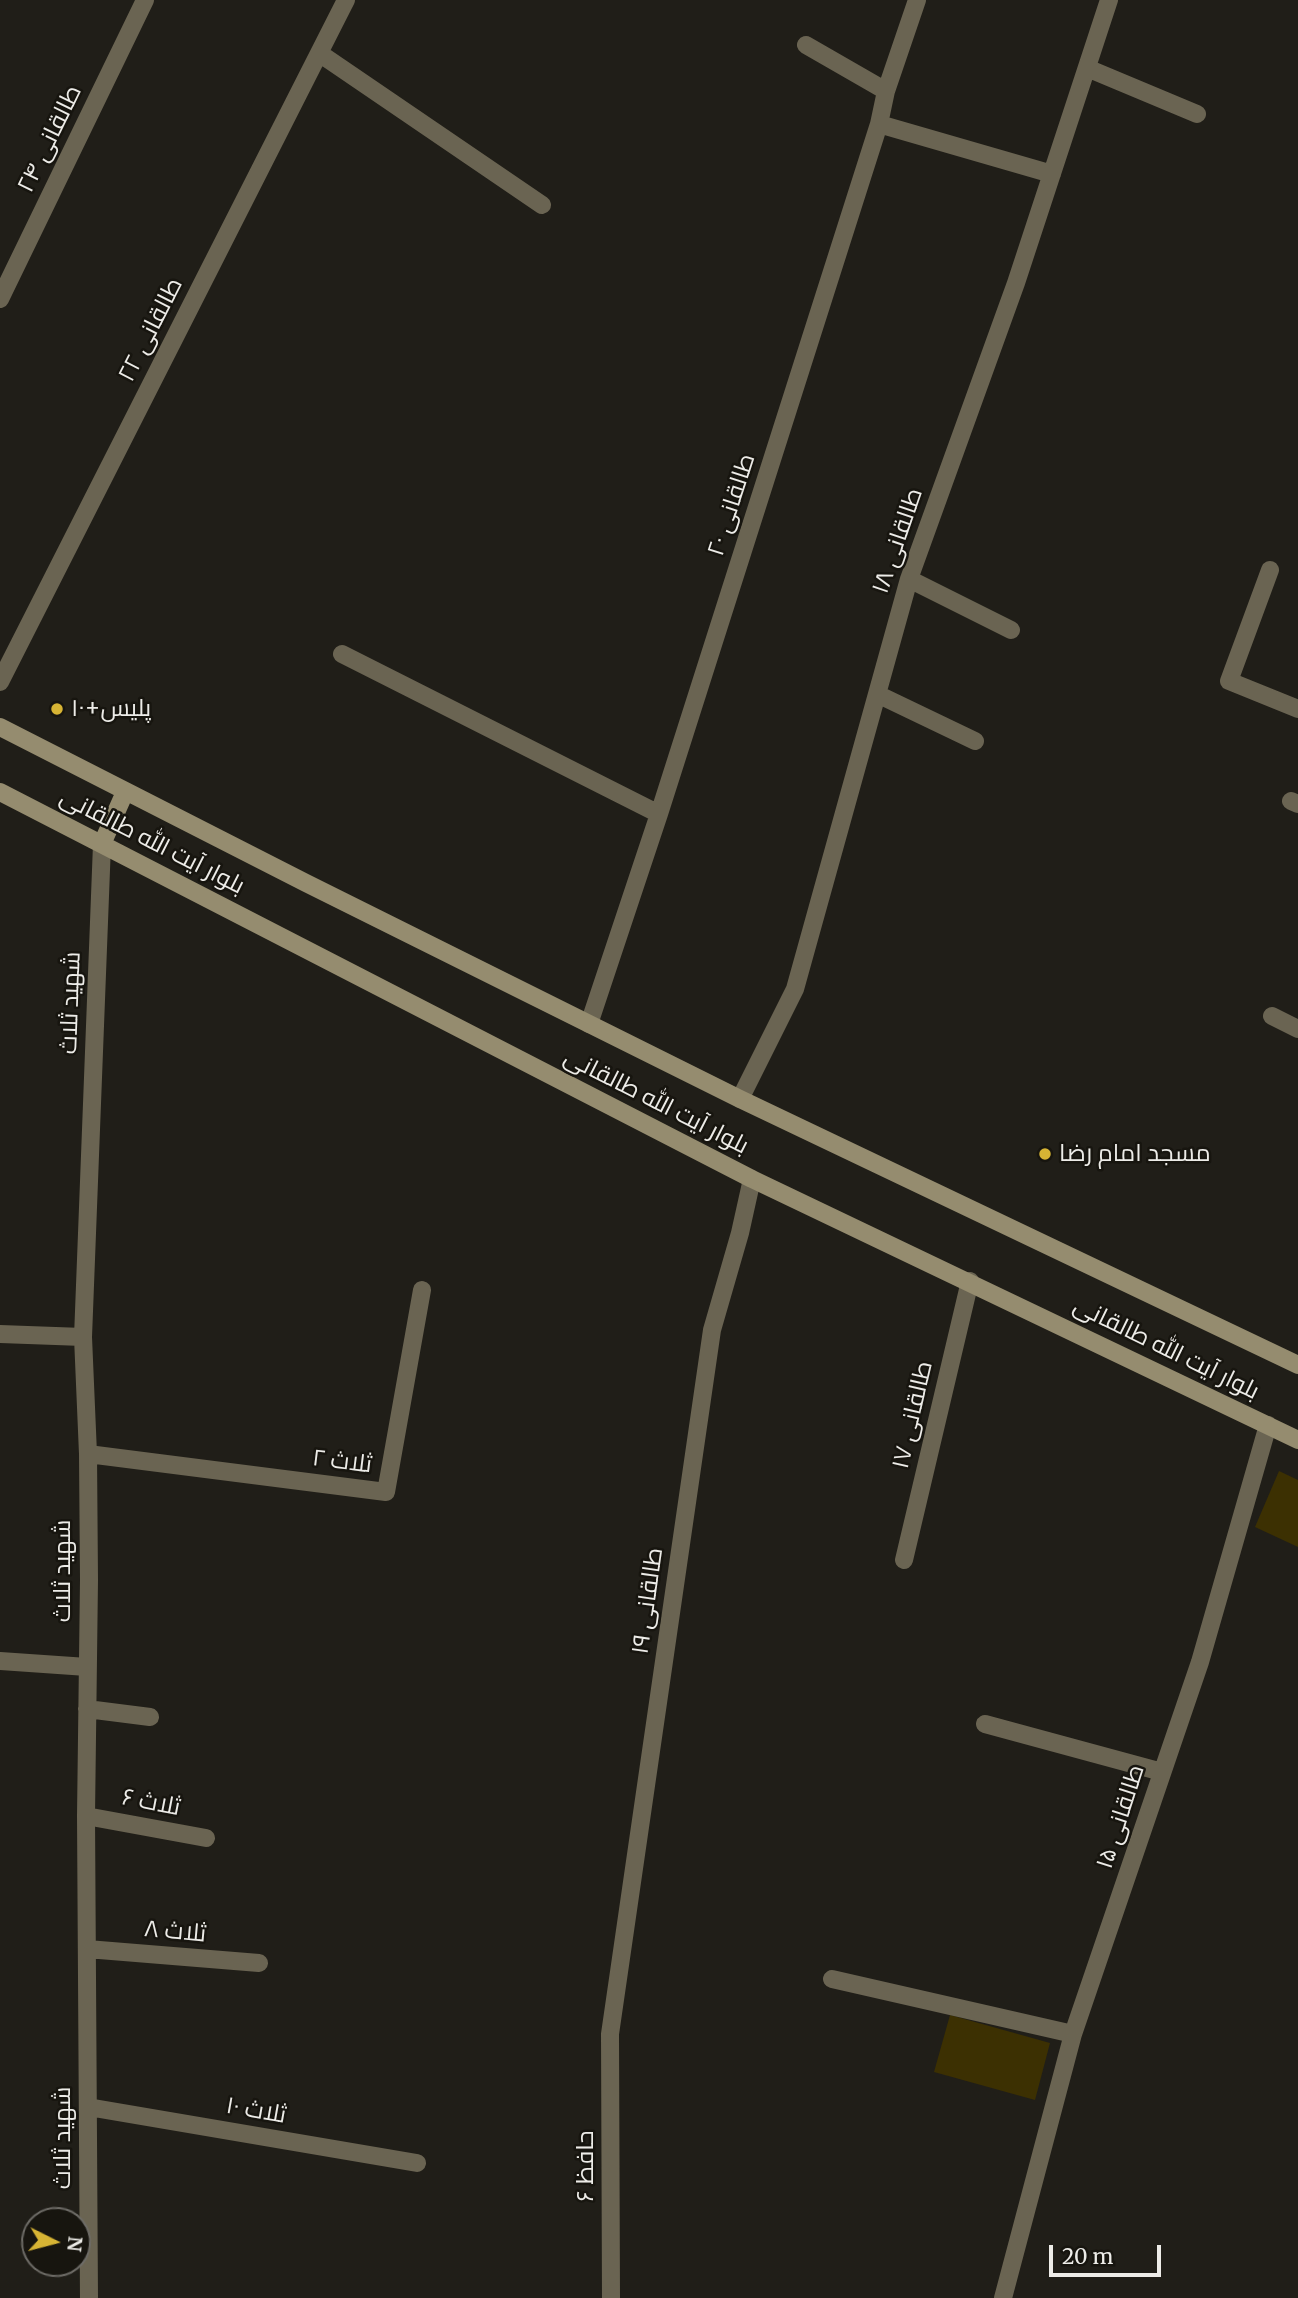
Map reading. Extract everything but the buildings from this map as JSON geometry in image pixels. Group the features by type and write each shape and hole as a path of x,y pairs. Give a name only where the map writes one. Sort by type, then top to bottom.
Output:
{"main road":[{"name":"بلوار آیت الله طالقانی","path":"0,727 740,1099 1298,1365"},
{"name":"بلوار آیت الله طالقانی","path":"0,792 752,1179 1298,1440"},
{"path":"102,844 125,792"}],"street":[{"name":"طالقانی ۲۴","path":"0,299 145,0"},
{"name":"طالقانی ۲۲","path":"0,682 346,0"},
{"name":"طالقانی ۲۰","path":"589,1024 659,814 879,124 886,90 917,0"},
{"name":"طالقانی ۱۸","path":"740,1099 794,989 909,579 1016,283 1109,0"},
{"path":"806,45 886,90"},
{"path":"319,53 542,205"},
{"path":"1087,68 1197,114"},
{"path":"879,124 1052,174"},
{"path":"1270,570 1229,681 1298,709"},
{"path":"909,579 1011,631"},
{"path":"342,654 659,814"},
{"path":"877,694 975,741"},
{"name":"شهید ثلاث","path":"89,2298 86,1815 89,1580 88,1454 83,1338 102,844"},
{"path":"1272,1016 1298,1029"},
{"name":"طالقانی ۱۹","path":"610,2034 712,1330 740,1233 752,1179"},
{"name":"طالقانی ۱۷","path":"904,1560 970,1281"},
{"name":"ثلاث ۲","path":"88,1454 386,1492 422,1290"},
{"path":"0,1334 83,1338"},
{"name":"طالقانی ۱۵","path":"1003,2298 1073,2034 1200,1661 1268,1425"},
{"path":"0,1661 87,1667"},
{"path":"87,1709 150,1717"},
{"path":"985,1724 1162,1772"},
{"name":"ثلاث ۶","path":"86,1815 206,1838"},
{"name":"ثلاث ۸","path":"87,1949 260,1963"},
{"path":"832,1979 1073,2034"},
{"name":"حافظ ۶","path":"610,2034 611,2298"},
{"name":"ثلاث ۱۰","path":"88,2107 417,2163"}],"place":[{"name":"پلیس+۱۰","path":"57,709"},
{"name":"مسجد امام رضا","path":"1045,1154"}]}
